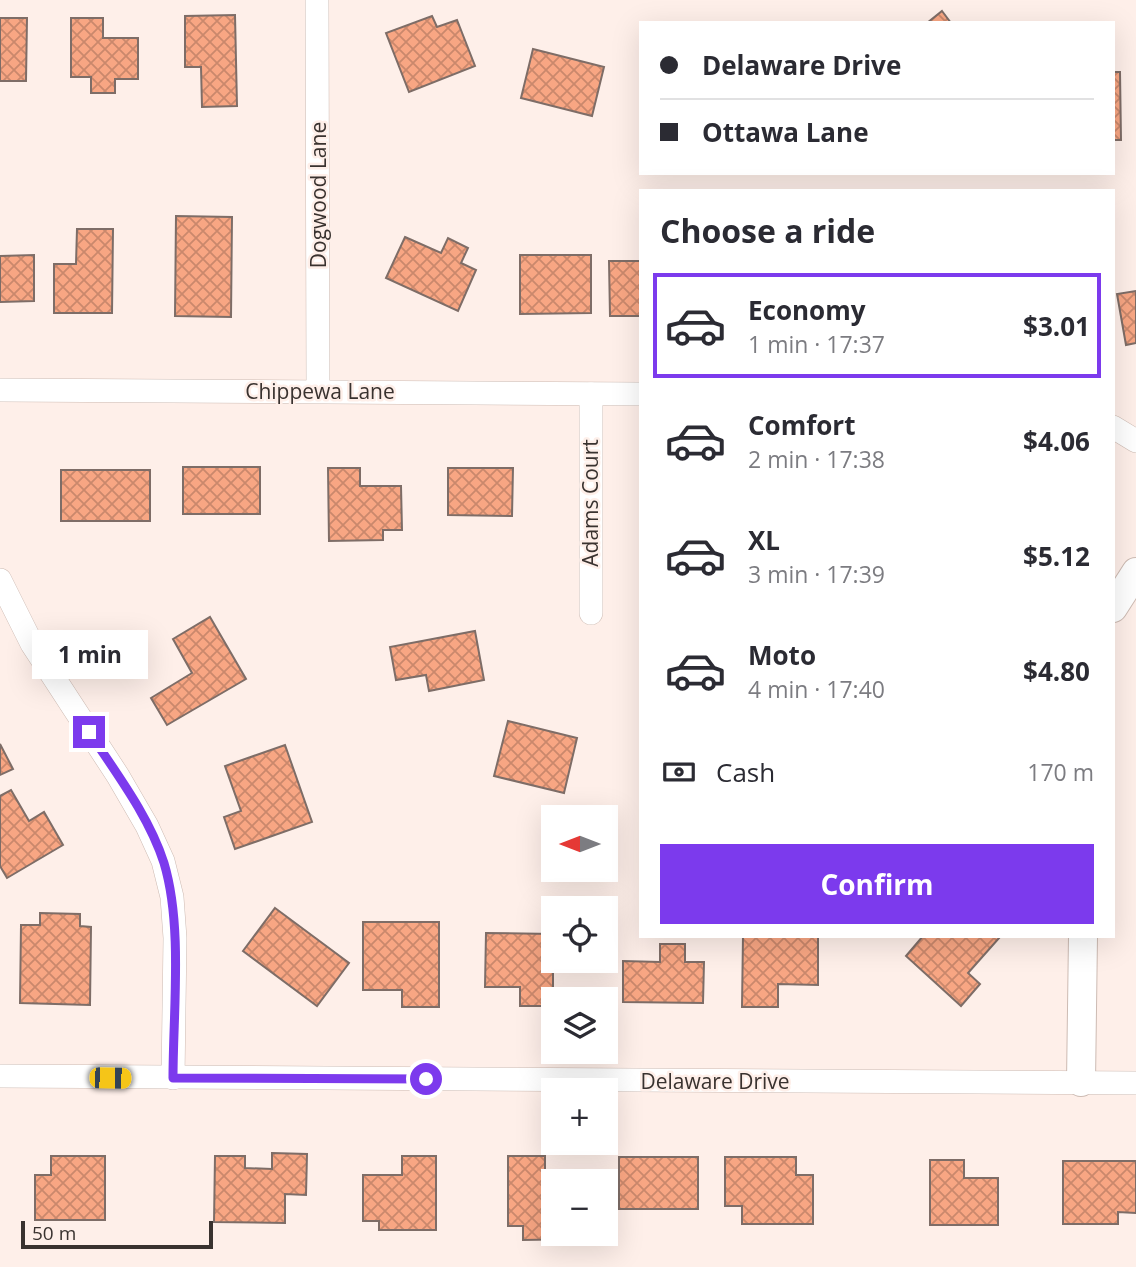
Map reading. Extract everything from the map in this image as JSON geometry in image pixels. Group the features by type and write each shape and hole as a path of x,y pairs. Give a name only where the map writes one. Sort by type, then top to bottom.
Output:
{"street":[{"name":"Dogwood Lane","path":"317,0 318,391"},
{"name":"Chippewa Lane","path":"0,390 639,394"},
{"name":"Adams Court","path":"591,394 591,613"},
{"path":"1115,428 1136,441"},
{"path":"1115,605 1136,572"},
{"path":"0,580 33,644 118,776 147,826 163,861 172,897 175,938 173,1078"},
{"path":"1081,1082 1083,938"},
{"name":"Delaware Drive","path":"0,1076 1136,1083"}],"building":[{"path":"942,11 950,21 930,21"},
{"path":"235,15 237,106 202,107 201,67 185,67 185,16"},
{"path":"432,16 437,27 457,20 475,66 409,92 386,33"},
{"path":"0,18 27,18 26,81 0,81"},
{"path":"71,18 103,18 103,38 138,38 138,79 115,79 115,93 91,93 91,77 71,77"},
{"path":"533,49 604,67 592,116 521,98"},
{"path":"1115,72 1120,72 1121,140 1115,140"},
{"path":"176,216 232,217 231,317 175,316"},
{"path":"77,229 113,229 112,313 54,313 54,264 76,264"},
{"path":"405,237 441,253 448,238 468,248 461,263 476,270 458,311 386,278"},
{"path":"34,255 34,301 0,302 0,256"},
{"path":"520,255 591,255 591,313 520,314"},
{"path":"609,261 639,261 639,316 610,316"},
{"path":"1136,291 1136,343 1126,345 1117,294"},
{"path":"183,467 260,467 260,514 183,514"},
{"path":"328,468 360,468 360,486 401,486 402,530 383,530 383,540 329,541"},
{"path":"448,468 513,468 512,516 448,515"},
{"path":"61,470 150,470 150,521 61,521"},
{"path":"210,617 246,679 167,725 151,698 192,673 173,639"},
{"path":"475,631 484,680 429,691 426,675 396,680 390,647"},
{"path":"508,721 577,738 564,793 494,776"},
{"path":"0,744 13,769 0,775"},
{"path":"285,745 312,822 235,849 224,817 241,811 225,766"},
{"path":"11,790 29,821 44,812 63,845 7,878 0,866 0,796"},
{"path":"275,908 349,963 317,1006 243,951"},
{"path":"40,913 80,914 80,926 91,927 90,1005 20,1003 21,925 40,925"},
{"path":"363,922 439,922 439,1007 402,1007 402,990 363,990"},
{"path":"486,933 541,934 541,973 553,973 553,987 541,987 541,1006 520,1006 520,987 485,987"},
{"path":"743,938 818,938 818,985 778,984 778,1007 742,1007"},
{"path":"921,938 999,938 968,973 980,984 961,1006 906,956"},
{"path":"660,944 685,944 685,962 704,962 703,1003 623,1002 623,961 660,962"},
{"path":"272,1153 307,1154 306,1195 285,1194 285,1223 214,1222 215,1156 245,1156 245,1168 272,1169"},
{"path":"51,1156 105,1156 105,1220 35,1220 35,1175 51,1175"},
{"path":"402,1156 436,1156 436,1230 379,1230 379,1221 363,1221 363,1175 402,1175"},
{"path":"508,1156 545,1156 545,1169 541,1169 541,1240 523,1240 523,1226 508,1226"},
{"path":"619,1157 698,1157 698,1209 619,1209"},
{"path":"725,1157 796,1157 796,1175 813,1175 813,1224 742,1224 742,1206 725,1206"},
{"path":"930,1160 964,1160 964,1178 998,1178 998,1225 930,1225"},
{"path":"1063,1161 1136,1161 1136,1213 1118,1212 1118,1224 1063,1224"}],"route":[{"path":"89,732 147,826 163,861 172,897 175,938 173,1078 426,1079"}]}
